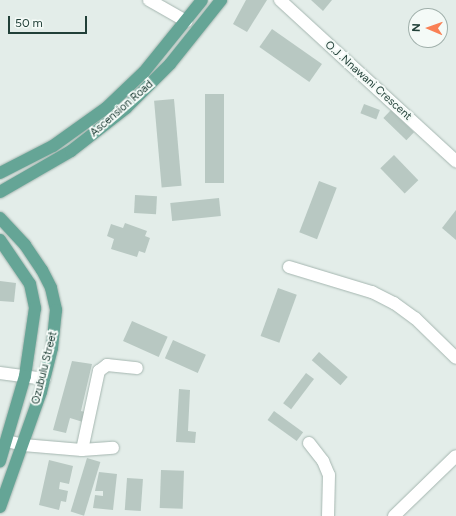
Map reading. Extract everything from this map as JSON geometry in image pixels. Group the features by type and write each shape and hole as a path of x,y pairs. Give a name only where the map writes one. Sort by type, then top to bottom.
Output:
{"main road":[{"name":"Ascension Road","path":"0,173 53,146 106,108 144,72 202,0"},
{"name":"Ascension Road","path":"0,192 72,151 126,108 170,64 221,0"},
{"name":"Ozubulu Street","path":"0,218 25,245 51,288 56,310 55,331 45,379 0,507"},
{"name":"Ozubulu Street","path":"0,240 30,284 34,299 25,376 0,461"}],"street":[{"path":"149,0 186,21"},
{"name":"O.J .Nnawani Crescent","path":"280,0 456,161"},
{"path":"289,267 372,292 394,303 415,318 456,358"},
{"path":"82,450 99,371 107,365 137,368"},
{"path":"0,373 45,379"},
{"path":"6,441 23,445 82,450 114,448"},
{"path":"309,443 323,461 329,475 328,516"},
{"path":"394,516 456,456"}],"building":[{"path":"246,0 267,0 247,32 233,24"},
{"path":"311,0 332,0 323,11"},
{"path":"272,29 322,64 309,82 259,47"},
{"path":"205,94 224,94 224,183 205,183"},
{"path":"174,99 182,186 162,187 154,101"},
{"path":"364,104 380,110 376,119 360,113"},
{"path":"391,110 414,132 406,140 383,118"},
{"path":"394,155 418,180 405,193 380,168"},
{"path":"319,181 337,188 317,239 299,232"},
{"path":"135,195 157,196 156,214 134,213"},
{"path":"219,198 221,216 172,221 170,203"},
{"path":"456,210 456,240 442,228"},
{"path":"125,223 147,231 145,236 150,238 145,253 139,251 137,257 111,249 114,239 107,236 111,224 123,228"},
{"path":"0,281 16,283 14,302 0,301"},
{"path":"278,288 297,295 279,343 261,336"},
{"path":"132,321 168,337 159,357 123,341"},
{"path":"173,340 206,355 198,373 165,358"},
{"path":"319,352 348,377 340,385 312,360"},
{"path":"72,361 92,364 81,411 85,412 83,422 70,418 66,433 53,430"},
{"path":"306,373 314,379 291,409 283,403"},
{"path":"179,389 190,390 188,431 196,432 195,443 176,442"},
{"path":"274,411 303,432 297,441 268,420"},
{"path":"87,458 100,462 84,516 71,512"},
{"path":"49,460 73,466 69,484 60,482 59,489 68,491 66,502 61,501 59,510 39,505"},
{"path":"161,470 184,471 183,509 160,508"},
{"path":"99,472 117,474 113,510 93,508 95,495 103,496 103,491 95,491"},
{"path":"127,478 143,479 141,511 125,510"}]}
